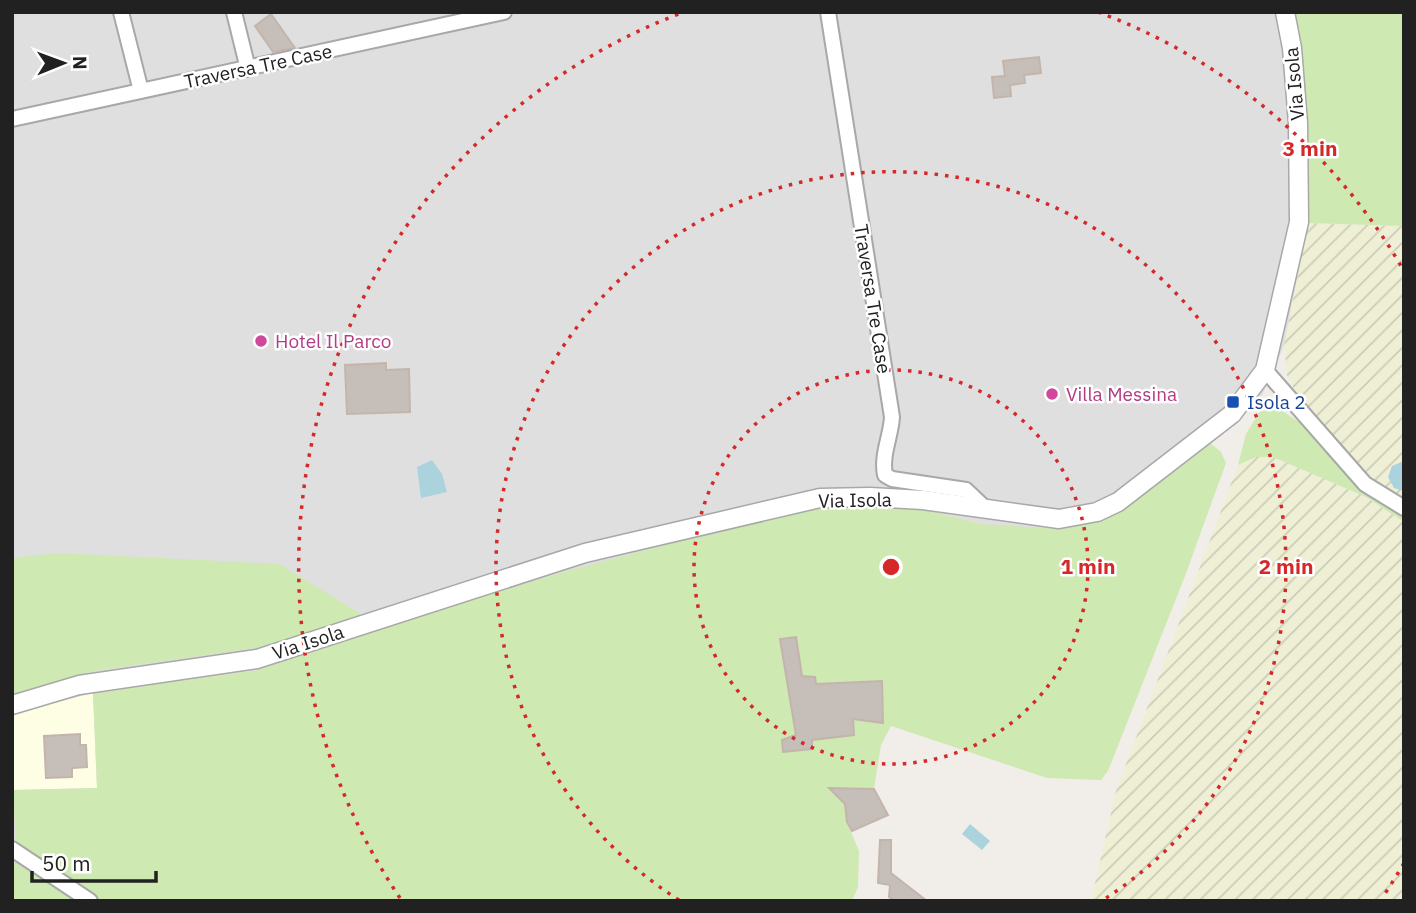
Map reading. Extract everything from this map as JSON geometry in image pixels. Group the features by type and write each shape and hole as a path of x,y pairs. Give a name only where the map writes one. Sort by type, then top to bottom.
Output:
{"street":[{"path":"121,12 141,90"},
{"path":"234,12 248,69"},
{"name":"Traversa Tre Case","path":"12,119 504,12"},
{"name":"Traversa Tre Case","path":"828,12 892,417 891,436 883,465 885,474 892,479 966,490 986,509"},
{"name":"Via Isola","path":"12,705 79,685 257,659 585,553 820,498 870,496 1059,519 1107,507 1142,486 1232,414 1265,370 1299,222 1298,123 1292,48 1285,12"},
{"path":"1265,370 1365,484 1404,508"},
{"path":"12,849 90,901"}],"shaded area":[{"path":"12,12 1293,12 1303,76 1308,223 1284,346 1259,402 1146,491 1103,518 1061,529 1016,528 981,524 918,508 563,572 378,628 257,670 94,693 97,788 16,848 12,845"},
{"path":"1308,223 1404,226 1404,500 1368,477 1294,389 1287,375 1284,346"},
{"path":"1256,457 1273,457 1366,497 1404,522 1404,901 1091,901 1116,791 1238,465"},
{"path":"93,693 97,788 13,790 12,714"}],"green space":[{"path":"1293,12 1404,12 1404,226 1308,223 1303,76"},
{"path":"1281,410 1302,424 1353,479 1404,514 1404,522 1366,497 1273,457 1256,457 1238,465 1246,434 1260,411"},
{"path":"1210,443 1221,452 1226,463 1185,576 1108,771 1101,780 1047,778 891,726 881,745 874,789 829,789 845,804 847,822 859,851 858,887 852,901 100,901 16,848 13,790 97,788 93,693 257,670 378,628 563,572 820,504 918,508 981,524 1061,529 1103,518 1146,491"},
{"path":"57,553 280,564 362,615 275,645 93,671 12,695 12,558"},
{"path":"12,855 80,901 12,901"}],"water":[{"path":"432,460 442,474 447,492 421,498 417,467"},
{"path":"1404,461 1404,491 1394,488 1388,477 1392,466"},
{"path":"970,824 990,841 982,850 962,834"}],"building":[{"path":"271,14 295,48 273,52 255,26"},
{"path":"1039,57 1041,73 1024,75 1025,83 1010,85 1011,96 994,98 992,77 1005,76 1003,61"},
{"path":"386,363 386,370 409,369 410,412 347,414 345,365"},
{"path":"796,637 802,676 815,677 816,684 882,681 883,723 853,719 854,735 812,740 812,749 783,752 782,740 796,735 780,639"},
{"path":"80,734 80,745 86,745 87,767 72,768 72,777 46,778 44,736"},
{"path":"829,788 874,789 888,815 852,831 847,822 845,804"},
{"path":"880,840 891,840 891,873 927,901 895,901 889,897 890,885 878,883"}],"place":[{"name":"Hotel Il Parco","path":"261,341"},
{"name":"Villa Messina","path":"1052,394"},
{"name":"Isola 2","path":"1233,402"}]}
